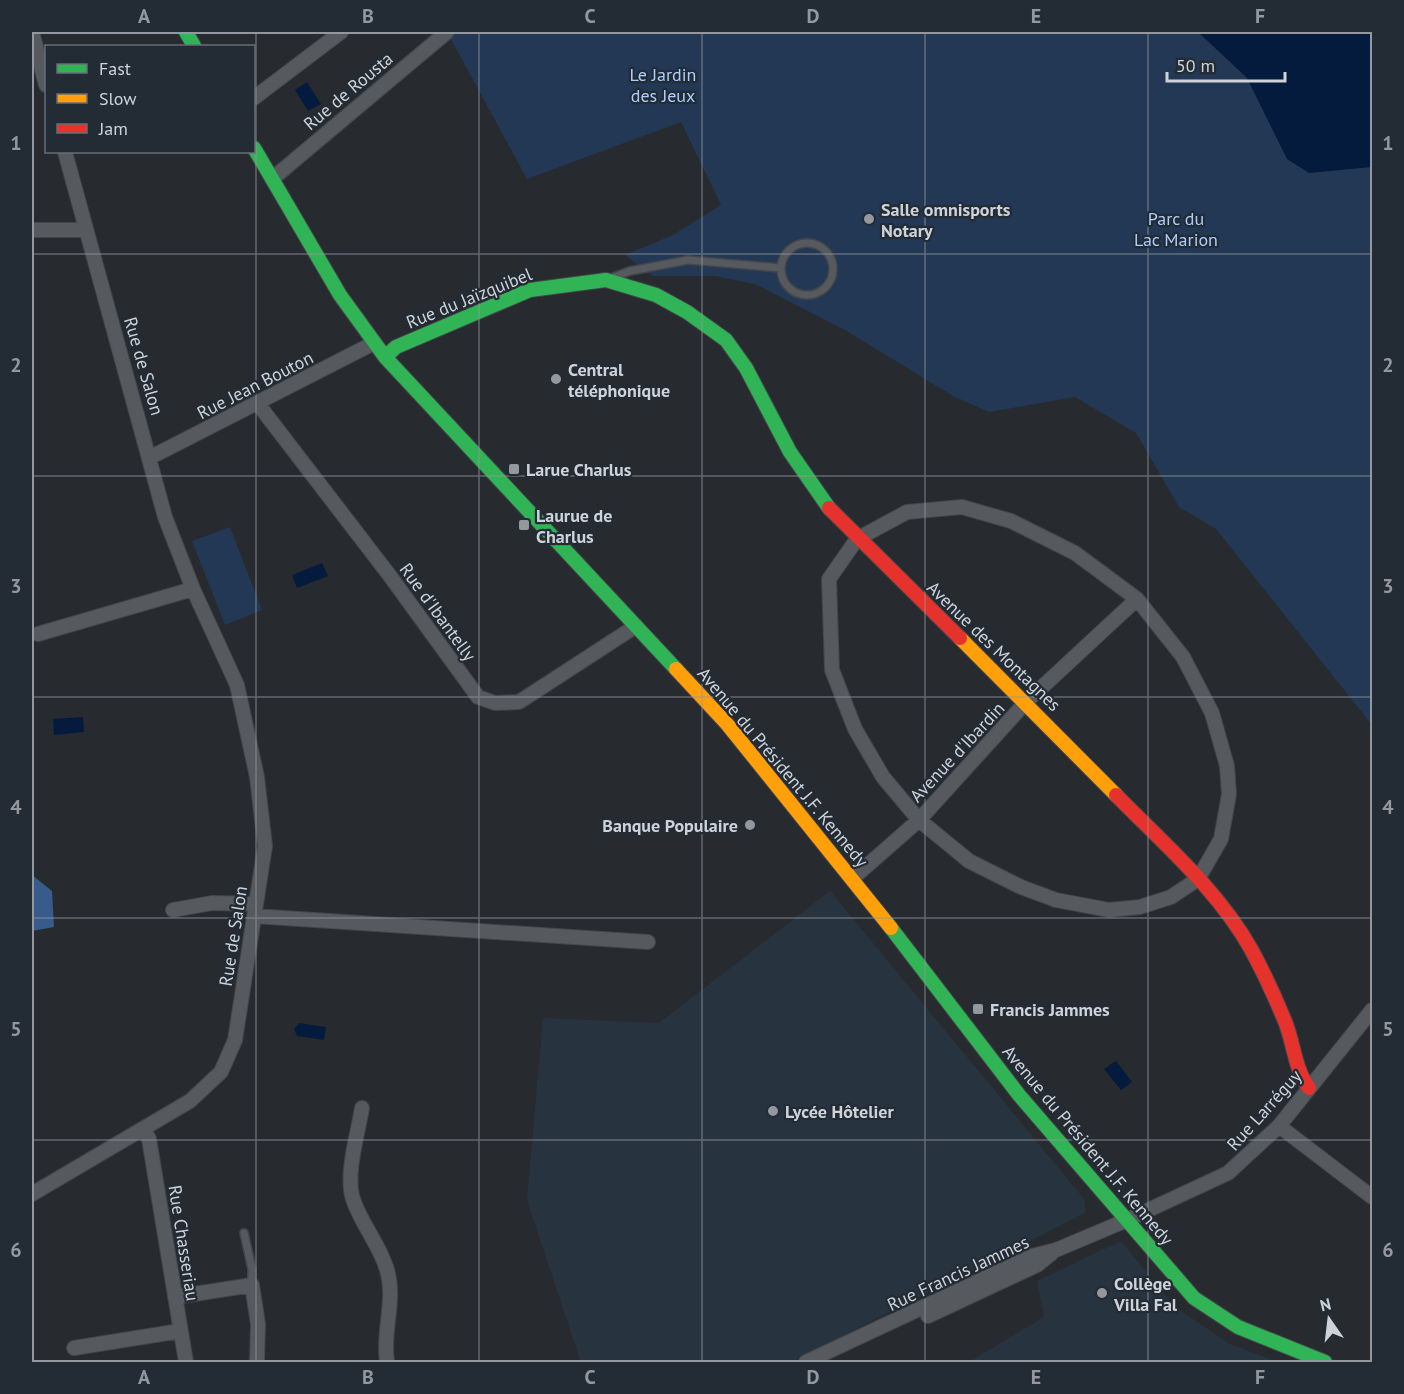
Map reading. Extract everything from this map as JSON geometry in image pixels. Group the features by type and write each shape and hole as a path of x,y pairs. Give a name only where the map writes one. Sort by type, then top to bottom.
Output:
{"street":[{"path":"32,32 45,80"},
{"path":"255,97 341,32"},
{"name":"Rue de Rousta","path":"272,179 447,32"},
{"name":"Avenue du Président J.F. Kennedy","path":"255,150 340,296 385,357 727,724 853,878 1019,1095 1194,1298 1238,1327 1325,1362"},
{"name":"Rue de Salon","path":"32,1194 190,1101 220,1072 235,1040 265,846 257,777 237,684 193,589 165,516 151,457 65,153"},
{"path":"32,230 86,230"},
{"name":"Rue du Jaïzquibel","path":"385,357 396,347 530,290 606,280"},
{"name":"Avenue des Montagnes","path":"606,280 656,296 687,312 726,340 746,368 790,452 821,500 1026,702 1198,879 1226,912 1251,950 1286,1025 1302,1079 1309,1088"},
{"name":"Rue Jean Bouton","path":"151,457 374,343"},
{"name":"Rue d'Ibantelly","path":"258,404 390,576 477,697 495,704 519,702 636,626"},
{"path":"962,507 1011,521 1075,553 1137,599 1183,657 1212,712 1227,766 1229,794 1221,839 1198,879 1171,897 1140,908 1108,910 1056,900 1021,887 969,861 919,819 883,777 860,738 832,670 829,579 857,538 907,512 962,507"},
{"path":"38,634 193,589"},
{"name":"Avenue d'Ibardin","path":"853,878 919,819 1026,702 1137,599"},
{"path":"173,910 212,903 255,910 648,942"},
{"name":"Rue Larréguy","path":"1127,1220 1228,1173 1279,1125 1372,1010"},
{"path":"362,1108 352,1165 352,1198 387,1270 391,1295 385,1352 387,1362"},
{"path":"1279,1125 1372,1197"},
{"name":"Rue Chasseriau","path":"144,1130 149,1139 186,1362"},
{"name":"Rue Francis Jammes","path":"806,1362 1032,1256 1056,1250 1127,1220"},
{"path":"826,1362 1037,1265 1056,1250"},
{"path":"175,1297 252,1286 258,1324 256,1362"},
{"path":"74,1348 180,1331"}],"lane":[{"path":"803,243 820,246 832,259 833,268 832,276 823,289 808,294 792,290 781,268 787,252 803,243"},
{"path":"606,280 630,271 688,260 781,268"},
{"path":"244,1233 252,1269 252,1286"}],"shaded area":[{"path":"1198,32 1372,32 1372,167 1309,173 1287,159 1247,78"},
{"path":"307,82 321,104 308,111 295,90"},
{"path":"322,563 328,576 297,588 292,575"},
{"path":"83,717 84,732 54,735 53,719"},
{"path":"32,875 52,891 54,927 32,931"},
{"name":"Lycée Hôtelier","path":"830,891 1085,1200 1085,1213 791,1362 581,1362 527,1200 543,1018 659,1023"},
{"path":"299,1023 326,1027 324,1040 297,1036 294,1029"},
{"path":"1116,1061 1132,1082 1121,1090 1104,1069"},
{"name":"Collège Villa Fal","path":"1121,1241 1174,1306 1228,1343 1277,1362 969,1362 1044,1317 1037,1281"}],"green space":[{"name":"Parc du Lac Marion","path":"447,32 1372,32 1372,725 1216,529 1179,507 1136,433 1075,397 989,412 953,396 845,330 755,284 715,276 653,276 625,255 673,235 721,205 681,122 527,179"},
{"path":"230,527 262,610 225,625 192,541"}],"traffic: fast":[{"path":"186,32 193,45"},
{"path":"255,150 340,295 385,357 676,669"},
{"path":"385,357 396,347 530,290 606,280 656,295 687,312 726,340 746,368 790,452 829,508"},
{"path":"891,928 1019,1095 1194,1298 1238,1327 1325,1362"}],"traffic: slow":[{"path":"960,638 1116,795"},
{"path":"676,669 727,724 891,928"}],"traffic: jam":[{"path":"829,508 960,638"},
{"path":"1116,795 1189,868 1238,927 1261,967 1274,996 1286,1024 1304,1081 1309,1088"}],"place":[{"name":"Salle omnisports Notary","path":"869,219"},
{"name":"Central téléphonique","path":"556,379"},
{"name":"Larue Charlus","path":"514,469"},
{"name":"Laurue de Charlus","path":"524,525"},
{"name":"Banque Populaire","path":"750,825"},
{"name":"Francis Jammes","path":"978,1009"},
{"name":"Lycée Hôtelier","path":"773,1111"},
{"name":"Collège Villa Fal","path":"1102,1293"}],"park label":[{"name":"Le Jardin des Jeux","path":"663,84"}]}
